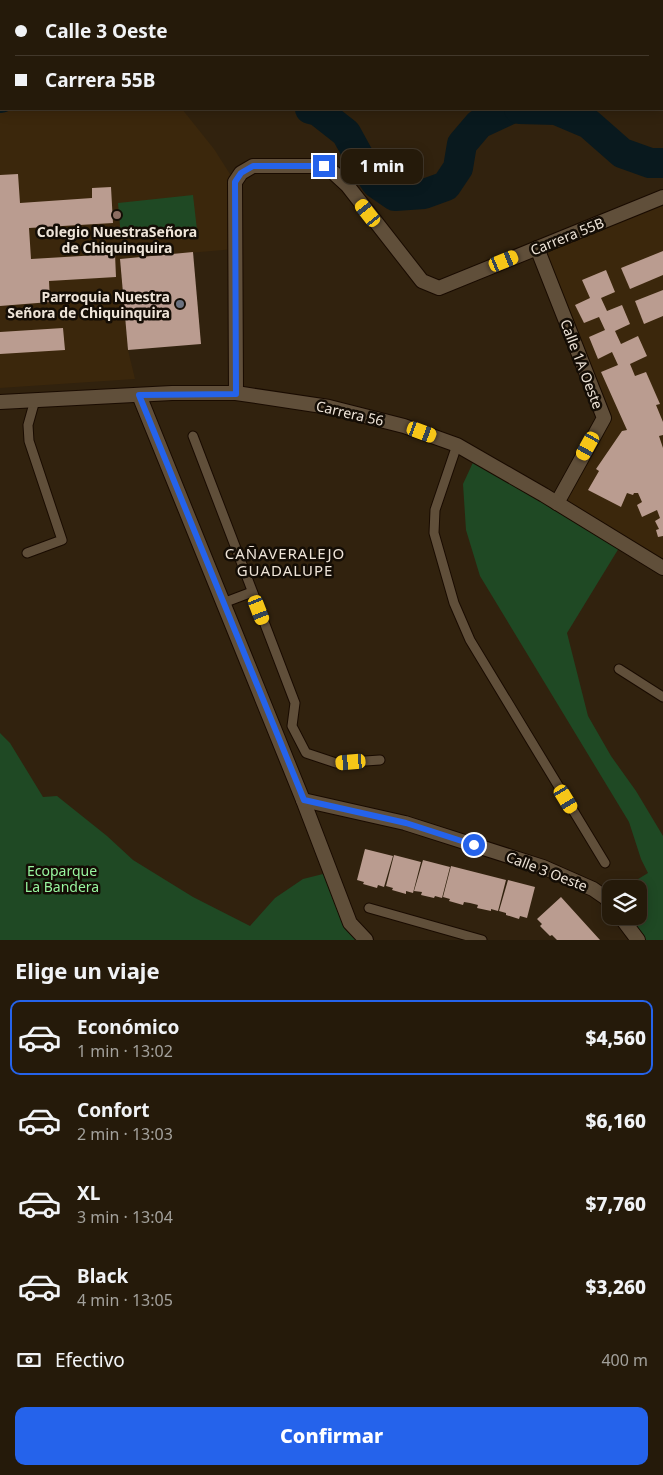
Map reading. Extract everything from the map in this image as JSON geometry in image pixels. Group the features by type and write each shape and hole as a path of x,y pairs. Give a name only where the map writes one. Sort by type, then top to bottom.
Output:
{"street":[{"name":"Carrera 55B","path":"236,394 235,182 241,173 253,166 324,166 347,185 422,281 438,288 663,197"},
{"name":"Calle 1A Oeste","path":"537,248 604,418 557,503"},
{"name":"Carrera 56","path":"0,402 139,395 236,394 329,407 404,426 457,445 663,568"},
{"path":"139,395 304,800 350,923 366,940"},
{"name":"Calle 3 Oeste","path":"304,800 406,823 543,867 602,895"},
{"path":"627,925 638,940"}],"lane":[{"path":"26,553 62,540 29,442 28,425 34,400"},
{"path":"193,436 295,703 292,726 306,753 336,763 380,760"},
{"path":"457,445 435,510 434,533 454,603 470,640 605,863"},
{"path":"224,603 252,592"},
{"path":"619,669 663,698"},
{"path":"369,908 482,940"}],"shaded area":[{"name":"Colegio NuestraSeñora de Chiquinquira","path":"5,110 183,110 214,149 235,182 235,249 120,259 128,350 135,379 0,388 0,112"},
{"path":"663,197 663,568 557,503 604,417 537,248"}],"green space":[{"path":"193,195 197,230 121,237 118,203"},
{"path":"476,456 622,543 567,633 588,716 611,756 636,791 663,836 663,940 638,940 627,925 647,925 647,880 637,880 648,873 641,859 629,822 480,576 466,530 463,484"},
{"name":"Ecoparque La Bandera","path":"0,733 10,743 43,797 57,796 107,836 133,860 193,897 250,926 275,898 303,879 331,872 366,940 0,940"}],"building":[{"path":"18,174 20,203 92,198 92,188 111,187 113,223 29,228 31,259 115,254 116,277 49,281 50,302 0,306 0,175"},
{"path":"663,251 663,275 630,289 621,268"},
{"path":"193,252 201,344 128,350 120,259"},
{"path":"606,270 615,292 601,298 607,311 622,305 630,324 615,331 621,344 638,336 647,356 630,364 635,376 646,372 660,404 656,405 663,422 663,435 659,436 663,448 663,536 658,537 656,530 659,529 655,521 660,518 657,510 642,517 637,505 642,502 638,493 633,495 627,493 621,507 588,490 599,471 596,469 622,431 627,430 601,372 618,365 612,352 598,359 589,337 605,330 599,317 584,323 575,305 590,298 582,280"},
{"path":"663,290 663,316 644,324 635,301"},
{"path":"63,328 65,350 0,354 0,332"},
{"path":"365,849 393,856 384,887 378,885 377,888 357,880"},
{"path":"394,855 421,862 413,893 406,891 406,894 386,886"},
{"path":"423,860 450,867 442,898 421,895 422,892 414,891"},
{"path":"451,866 506,880 498,911 477,908 478,905 470,903 464,902 463,905 443,897"},
{"path":"508,880 535,887 527,918 520,916 519,919 499,911"},
{"path":"561,897 600,940 557,940 540,926 542,924 537,919"}],"waterway":[{"path":"314,110 318,111 346,133 376,183 395,196 424,194 446,186 458,168 462,144 479,124 509,110"},
{"path":"556,110 589,124 622,153 650,163 663,163"}],"place":[{"name":"Colegio NuestraSeñora de Chiquinquira","path":"117,215"},
{"name":"Parroquia Nuestra Señora de Chiquinquira","path":"180,304"}],"district":[{"name":"CAÑAVERALEJO GUADALUPE","path":"285,562"}],"route":[{"path":"324,166 253,166 241,173 235,182 236,394 172,393 139,395 304,800 406,823 474,845"}]}
